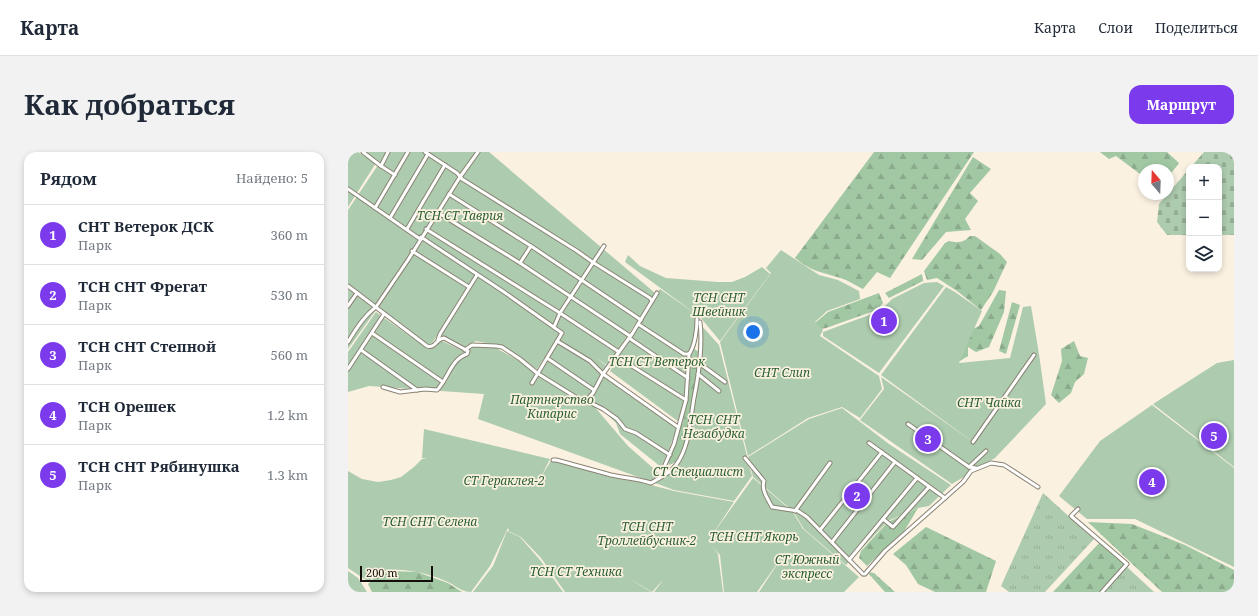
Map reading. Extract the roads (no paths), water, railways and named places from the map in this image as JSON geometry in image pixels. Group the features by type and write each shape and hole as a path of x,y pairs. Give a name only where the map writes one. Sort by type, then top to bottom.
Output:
{"street":[{"path":"363,152 381,166 395,174"},
{"path":"381,166 388,152"},
{"path":"375,208 408,152"},
{"path":"348,342 362,321 376,307 460,177 478,152"},
{"path":"390,218 427,153 457,173 460,177 650,298 652,301"},
{"path":"407,229 445,165"},
{"path":"348,189 504,292 562,333 532,383"},
{"path":"449,194 531,246 641,320"},
{"path":"437,212 520,263 688,378"},
{"path":"426,229 619,352"},
{"path":"520,263 531,246"},
{"path":"554,327 560,313 604,246"},
{"path":"412,251 469,287"},
{"path":"348,286 428,347 433,346 438,340 440,334 477,275"},
{"path":"348,306 357,293"},
{"path":"587,401 603,374 630,337 657,293"},
{"path":"348,369 384,314"},
{"path":"553,460 610,475 639,479 652,483 667,473 673,469 677,464 687,441 698,374 702,338 699,320 692,350 689,354 686,400 670,455 664,467 667,473"},
{"path":"638,324 684,354 689,354"},
{"path":"372,333 443,382"},
{"path":"383,387 400,392 437,390 459,357 467,354 467,350 464,350 444,338 438,340"},
{"path":"557,341 590,361 603,374 678,427"},
{"path":"464,350 472,345 502,347 538,373 582,401 587,401 602,409 617,419 625,429 636,433 670,455"},
{"path":"361,350 416,390"},
{"path":"973,442 1034,355"},
{"path":"616,356 686,400"},
{"path":"546,358 594,390"},
{"path":"699,363 725,382"},
{"path":"698,374 719,391"},
{"path":"908,424 969,467 976,468"},
{"path":"869,443 945,498"},
{"path":"969,467 986,451"},
{"path":"820,530 882,452"},
{"path":"745,458 764,481 764,492 772,507 798,511 807,517 864,574 885,551 963,482 971,471 976,468 991,463 1004,465 1038,487"},
{"path":"832,542 895,462"},
{"path":"795,511 830,463"},
{"path":"849,560 917,478"},
{"path":"883,519 893,527 929,486"},
{"path":"1078,509 1071,516 1127,564 1102,592"}],"place":[{"name":"СНТ Ветерок ДСК","path":"884,321"},
{"name":"ТСН СНТ Рябинушка","path":"1214,436"},
{"name":"ТСН СНТ Степной","path":"928,439"},
{"name":"ТСН Орешек","path":"1152,482"},
{"name":"ТСН СНТ Фрегат","path":"857,496"}],"park label":[{"name":"ТСН СТ Таврия","path":"460,215"},
{"name":"ТСН СНТ Швейник","path":"719,304"},
{"name":"ТСН СТ Ветерок","path":"657,361"},
{"name":"СНТ Слип","path":"782,372"},
{"name":"СНТ Чайка","path":"989,402"},
{"name":"Партнерство Кипарис","path":"552,406"},
{"name":"ТСН СНТ Незабудка","path":"714,426"},
{"name":"СТ Специалист","path":"698,471"},
{"name":"СТ Гераклея-2","path":"504,480"},
{"name":"ТСН СНТ Селена","path":"430,521"},
{"name":"ТСН СНТ Троллейбусник-2","path":"647,533"},
{"name":"ТСН СНТ Якорь","path":"754,536"},
{"name":"СТ Южный экспресс","path":"807,566"},
{"name":"ТСН СТ Техника","path":"576,571"}]}
